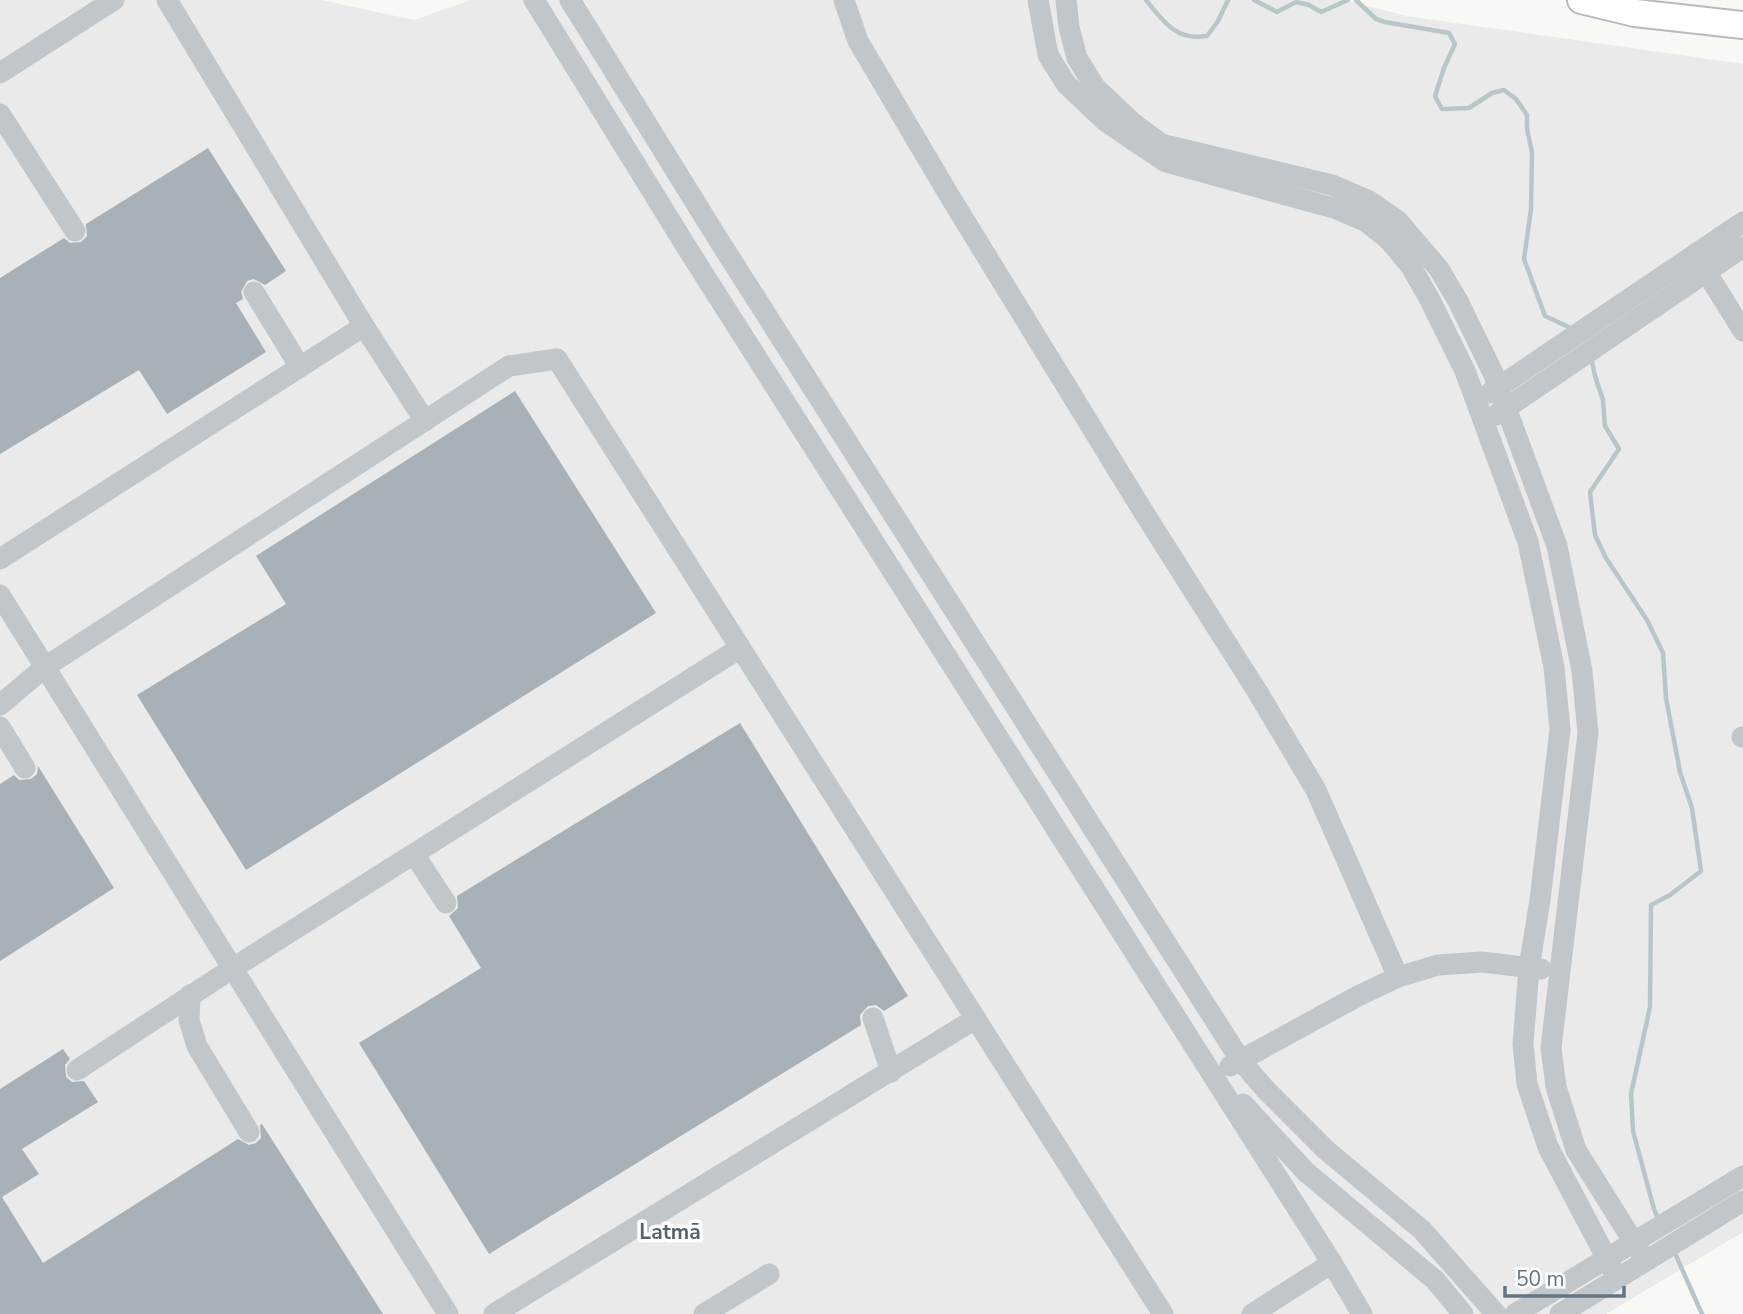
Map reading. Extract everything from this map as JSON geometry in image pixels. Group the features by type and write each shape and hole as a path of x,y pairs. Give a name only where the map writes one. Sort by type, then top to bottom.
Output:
{"main road":[{"path":"1581,0 1635,13 1717,11 1743,25"}],"street":[{"path":"0,73 114,0"},
{"path":"167,0 364,326 425,421"},
{"path":"534,0 689,251 1362,1314"},
{"path":"570,0 726,251 1241,1060 1265,1089 1326,1150 1422,1230 1496,1314"},
{"path":"844,0 858,41 948,195 1316,790 1398,977"},
{"path":"1038,0 1048,55 1066,84 1104,120 1133,140 1166,162 1337,209 1365,221 1388,239 1410,265 1465,371 1528,542 1553,667 1560,730 1540,900 1529,968 1523,1044 1527,1084 1548,1147 1617,1278"},
{"path":"1066,0 1077,58 1095,87 1133,123 1161,144 1332,185 1368,201 1398,221 1439,269 1458,301 1499,387 1557,546 1582,671 1588,733 1552,1048 1556,1087 1577,1150 1657,1240"},
{"path":"0,114 75,231"},
{"path":"1484,423 1506,408 1563,357 1701,263 1743,222"},
{"path":"1701,263 1743,247"},
{"path":"1701,263 1743,331"},
{"path":"254,292 300,367"},
{"path":"0,559 364,326"},
{"path":"1477,402 1499,387 1563,357"},
{"path":"0,705 45,667 509,366 557,359 1163,1314"},
{"path":"0,595 448,1314"},
{"path":"77,1070 190,995 740,648"},
{"path":"0,727 24,768"},
{"path":"414,853 446,903"},
{"path":"1213,1076 1358,996 1398,977 1438,965 1482,962 1561,972"},
{"path":"190,995 189,1020 197,1046 249,1132"},
{"path":"873,1018 891,1072"},
{"path":"494,1314 975,1019"},
{"path":"1213,1076 1306,1172 1436,1280 1463,1314"},
{"path":"1560,1314 1617,1278 1657,1240 1743,1176"},
{"path":"1516,1314 1606,1258 1657,1240 1743,1201"},
{"path":"1252,1314 1332,1263"},
{"path":"705,1314 769,1274"}],"shaded area":[{"path":"0,0 321,0 414,20 471,0 1345,0 1406,16 1743,64 1743,1232 1606,1314 0,1314"}],"building":[{"path":"208,148 286,271 265,285 254,279 247,281 241,292 243,299 236,303 266,352 167,414 139,370 0,454 0,278 64,238 70,243 81,242 87,236 86,224"},
{"path":"515,391 656,613 246,870 137,695 286,604 256,556"},
{"path":"740,723 908,996 884,1011 876,1005 868,1006 860,1015 861,1025 489,1254 359,1043 481,968 449,916 458,908 457,896"},
{"path":"38,766 114,888 0,961 0,784 14,775 19,780 31,779 37,774"},
{"path":"63,1049 70,1059 65,1065 66,1077 72,1082 84,1081 98,1102 22,1149 39,1174 2,1197 43,1263 238,1139 249,1145 256,1143 261,1138 262,1124 383,1314 0,1314 0,1089"}],"waterway":[{"path":"1146,0 1172,28 1179,33 1196,37 1207,36 1228,0"},
{"path":"1254,0 1277,12 1296,2 1321,12 1348,0"},
{"path":"1356,0 1376,19 1449,33 1455,44 1435,96 1442,109 1469,108 1492,93 1504,90 1516,99 1527,115 1532,152 1531,209 1524,259 1545,316 1573,329"},
{"path":"1591,357 1603,400 1605,426 1619,449 1590,492 1595,535 1606,558 1647,620 1663,653 1666,698 1680,772 1692,808 1701,871 1670,895 1651,905 1650,1007 1631,1094 1633,1131 1659,1221"},
{"path":"1674,1251 1702,1314"}],"district":[{"name":"Latmā","path":"670,1232"}]}
